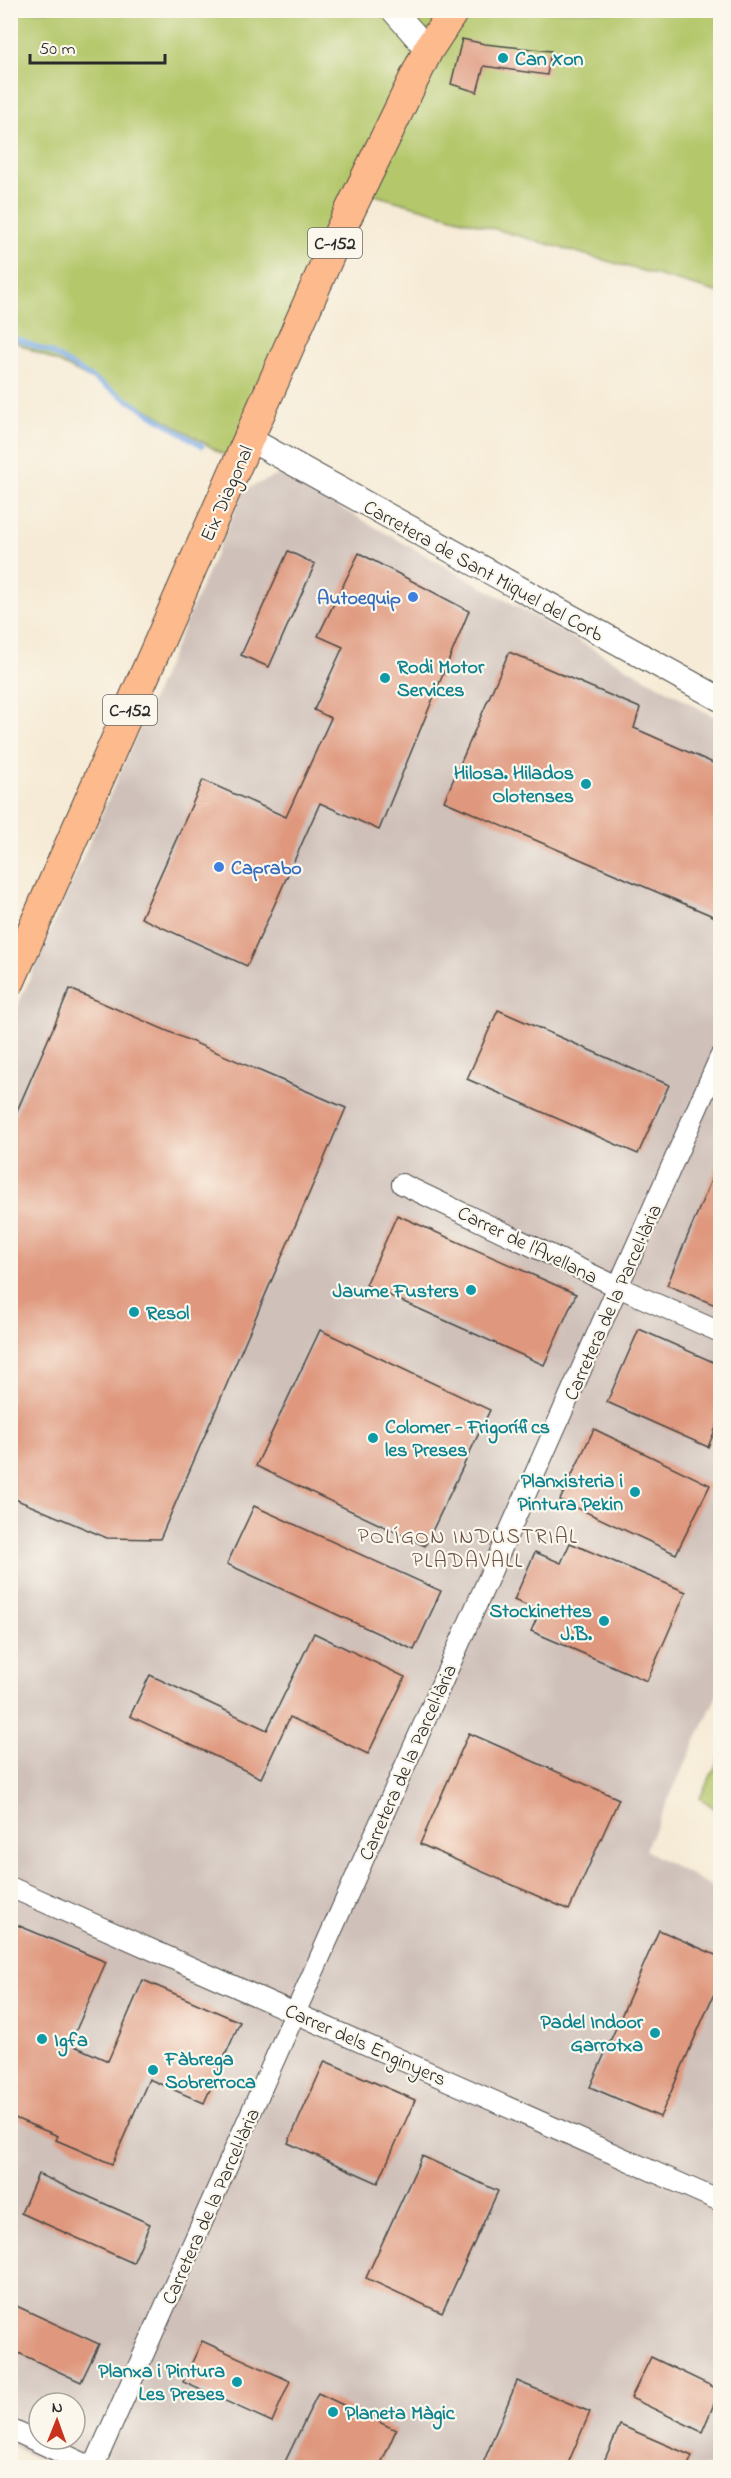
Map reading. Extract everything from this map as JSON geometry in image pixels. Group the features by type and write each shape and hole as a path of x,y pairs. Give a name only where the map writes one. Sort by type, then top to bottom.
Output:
{"main road":[{"name":"Eix Diagonal","path":"10,981 339,233 428,50 454,10"}],"street":[{"path":"393,10 428,50"},
{"name":"Carretera de Sant Miquel del Corb","path":"249,439 720,699"},
{"name":"Carretera de la Parcel·lària","path":"93,2467 720,1057"},
{"name":"Carrer de l'Avellana","path":"402,1184 618,1287 720,1332"},
{"name":"Carrer dels Enginyers","path":"10,1887 720,2201"},
{"path":"10,2430 93,2467"}],"shaded area":[{"path":"280,474 720,720 720,1689 645,1850 720,1891 720,2467 57,2468 11,2446 11,1021 244,490"}],"green space":[{"path":"11,11 720,11 720,293 350,188 229,458 122,395 11,340"},
{"path":"720,1757 720,1812 700,1798"}],"building":[{"name":"Can Xon","path":"462,39 485,44 551,51 547,75 484,66 477,92 451,84"},
{"path":"288,551 315,564 269,667 241,655"},
{"path":"359,553 469,611 379,830 320,803 247,966 141,918 203,780 286,817 331,718 314,710 343,647 318,636"},
{"name":"Hilosa. Hilados Olotenses","path":"509,652 640,708 634,728 720,766 720,919 444,801"},
{"name":"Resol","path":"70,989 346,1108 160,1539 107,1538 10,1497 10,1127"},
{"path":"498,1010 669,1085 638,1154 467,1079"},
{"path":"720,1159 720,1307 667,1285"},
{"name":"Jaume Fusters","path":"397,1215 576,1294 544,1365 366,1285"},
{"path":"639,1329 720,1365 720,1418 708,1447 607,1402"},
{"name":"Colomer - Frigorífics les Preses","path":"320,1330 490,1410 425,1546 256,1466"},
{"name":"Planxisteria i Pintura Pekin","path":"594,1429 710,1485 676,1554 560,1500"},
{"path":"254,1506 441,1591 414,1650 227,1564"},
{"name":"Stockinettes J.B.","path":"570,1543 686,1592 647,1681 531,1631 540,1611 514,1600 535,1552 561,1563"},
{"path":"314,1633 405,1677 368,1754 290,1717 261,1778 130,1716 150,1675 267,1730"},
{"path":"469,1733 619,1799 569,1910 420,1844"},
{"path":"10,1922 106,1962 70,2044 108,2061 143,1980 240,2022 204,2103 149,2079 112,2164 56,2140 58,2136 10,2116"},
{"name":"Padel Indoor Garrotxa","path":"659,1930 720,1957 720,1980 660,2117 590,2087"},
{"path":"325,2061 415,2100 378,2183 288,2143"},
{"path":"422,2156 498,2191 442,2313 366,2278"},
{"path":"38,2174 150,2224 133,2263 21,2213"},
{"path":"10,2303 99,2344 81,2382 10,2349"},
{"name":"Planxa i Pintura Les Preses","path":"202,2341 290,2381 272,2422 183,2382"},
{"path":"651,2357 720,2390 702,2432 631,2398"},
{"path":"517,2381 590,2412 566,2468 481,2468"},
{"name":"Planeta Màgic","path":"318,2393 396,2430 379,2468 282,2468"},
{"path":"620,2425 692,2456 687,2468 601,2468"}],"waterway":[{"path":"10,336 52,353 202,446"}],"place":[{"name":"Can Xon","path":"503,58"},
{"name":"Autoequip","path":"413,597"},
{"name":"Rodi Motor Services","path":"385,678"},
{"name":"Hilosa. Hilados Olotenses","path":"586,784"},
{"name":"Caprabo","path":"219,867"},
{"name":"Jaume Fusters","path":"471,1290"},
{"name":"Resol","path":"134,1312"},
{"name":"Colomer - Frigorífics les Preses","path":"373,1438"},
{"name":"Planxisteria i Pintura Pekin","path":"635,1492"},
{"name":"Stockinettes J.B.","path":"604,1621"},
{"name":"Padel Indoor Garrotxa","path":"655,2033"},
{"name":"Igfa","path":"42,2039"},
{"name":"Fàbrega Sobrerroca","path":"153,2070"},
{"name":"Planxa i Pintura Les Preses","path":"237,2382"},
{"name":"Planeta Màgic","path":"333,2412"}],"district":[{"name":"POLÍGON INDUSTRIAL PLADAVALL","path":"468,1548"}]}
